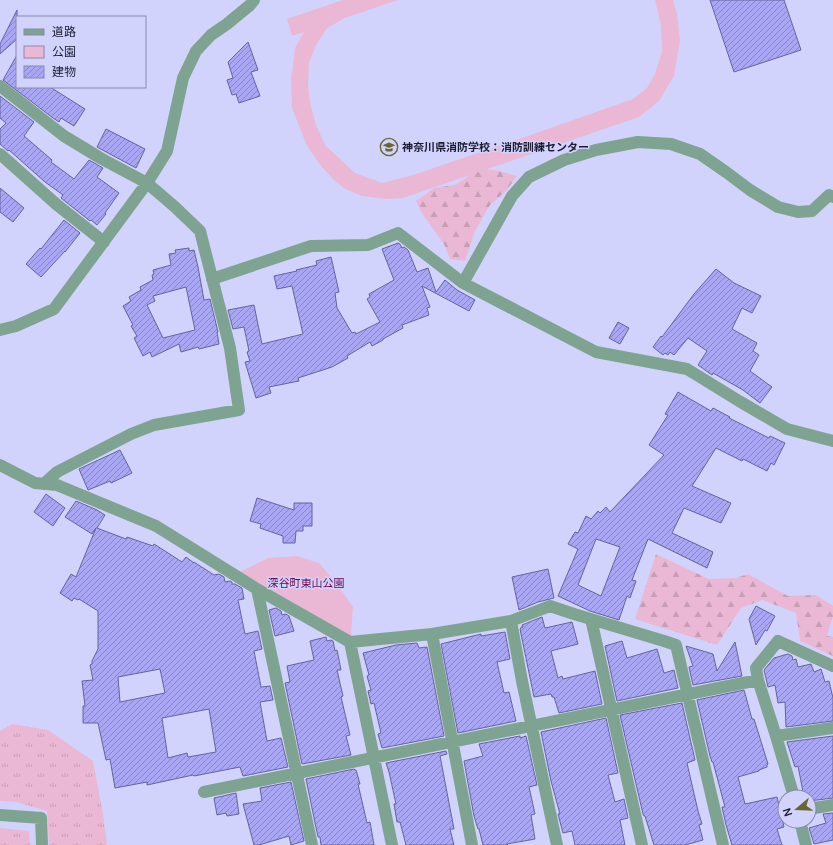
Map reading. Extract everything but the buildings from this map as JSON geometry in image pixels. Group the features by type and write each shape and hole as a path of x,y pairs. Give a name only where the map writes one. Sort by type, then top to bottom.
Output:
{"street":[{"path":"0,330 16,326 54,309 147,182 167,151 183,78 196,51 211,35 227,24 254,0"},
{"path":"0,86 64,136 147,182 200,230 230,348 239,410 154,425 131,434 57,472 44,484"},
{"path":"464,283 512,196 529,177 564,160 596,150 638,142 671,144 700,154 750,190 778,207 798,212 812,210 829,195 833,197"},
{"path":"0,154 56,204 104,242"},
{"path":"212,279 311,246 368,245 398,233 464,283 596,352 687,369 739,402 787,429 833,441"},
{"path":"0,465 35,483 57,485 156,526 257,589 350,642 432,634 511,621 550,606 676,645 723,845"},
{"path":"257,589 312,845"},
{"path":"591,619 642,845"},
{"path":"511,621 522,681 557,845"},
{"path":"432,634 472,845"},
{"path":"792,789 758,680 756,668 778,641 833,666"},
{"path":"350,642 392,845"},
{"path":"204,792 758,680"},
{"path":"776,736 833,728"},
{"path":"817,808 833,805"},
{"path":"0,815 41,818 42,845"},
{"path":"802,829 806,845"}],"green space":[{"path":"343,0 398,0 345,18 327,28 316,45 309,63 308,84 310,103 316,125 325,145 355,173 382,183 410,176 633,99 647,88 655,74 662,52 661,25 655,0 673,0 677,14 680,40 674,76 659,101 639,117 403,198 386,199 362,196 345,189 321,166 307,146 292,108 291,81 295,48 304,32 292,36 287,19"},
{"path":"481,168 517,176 506,191 490,205 475,231 465,261 450,259 444,244 423,215 416,201 434,188 455,185"},
{"path":"656,554 709,579 736,578 748,574 788,596 816,595 833,606 833,616 827,636 833,637 833,656 800,641 796,613 762,600 741,608 717,645 635,619"},
{"name":"深谷町東山公園","path":"297,556 319,563 337,584 353,607 351,636 240,572 268,558"},
{"path":"12,724 48,730 93,761 107,845 49,845 47,811 16,802 0,801 0,731"},
{"path":"0,828 29,831 30,845 0,845"}],"place":[{"name":"神奈川県消防学校：消防訓練センター","path":"389,147"}]}
